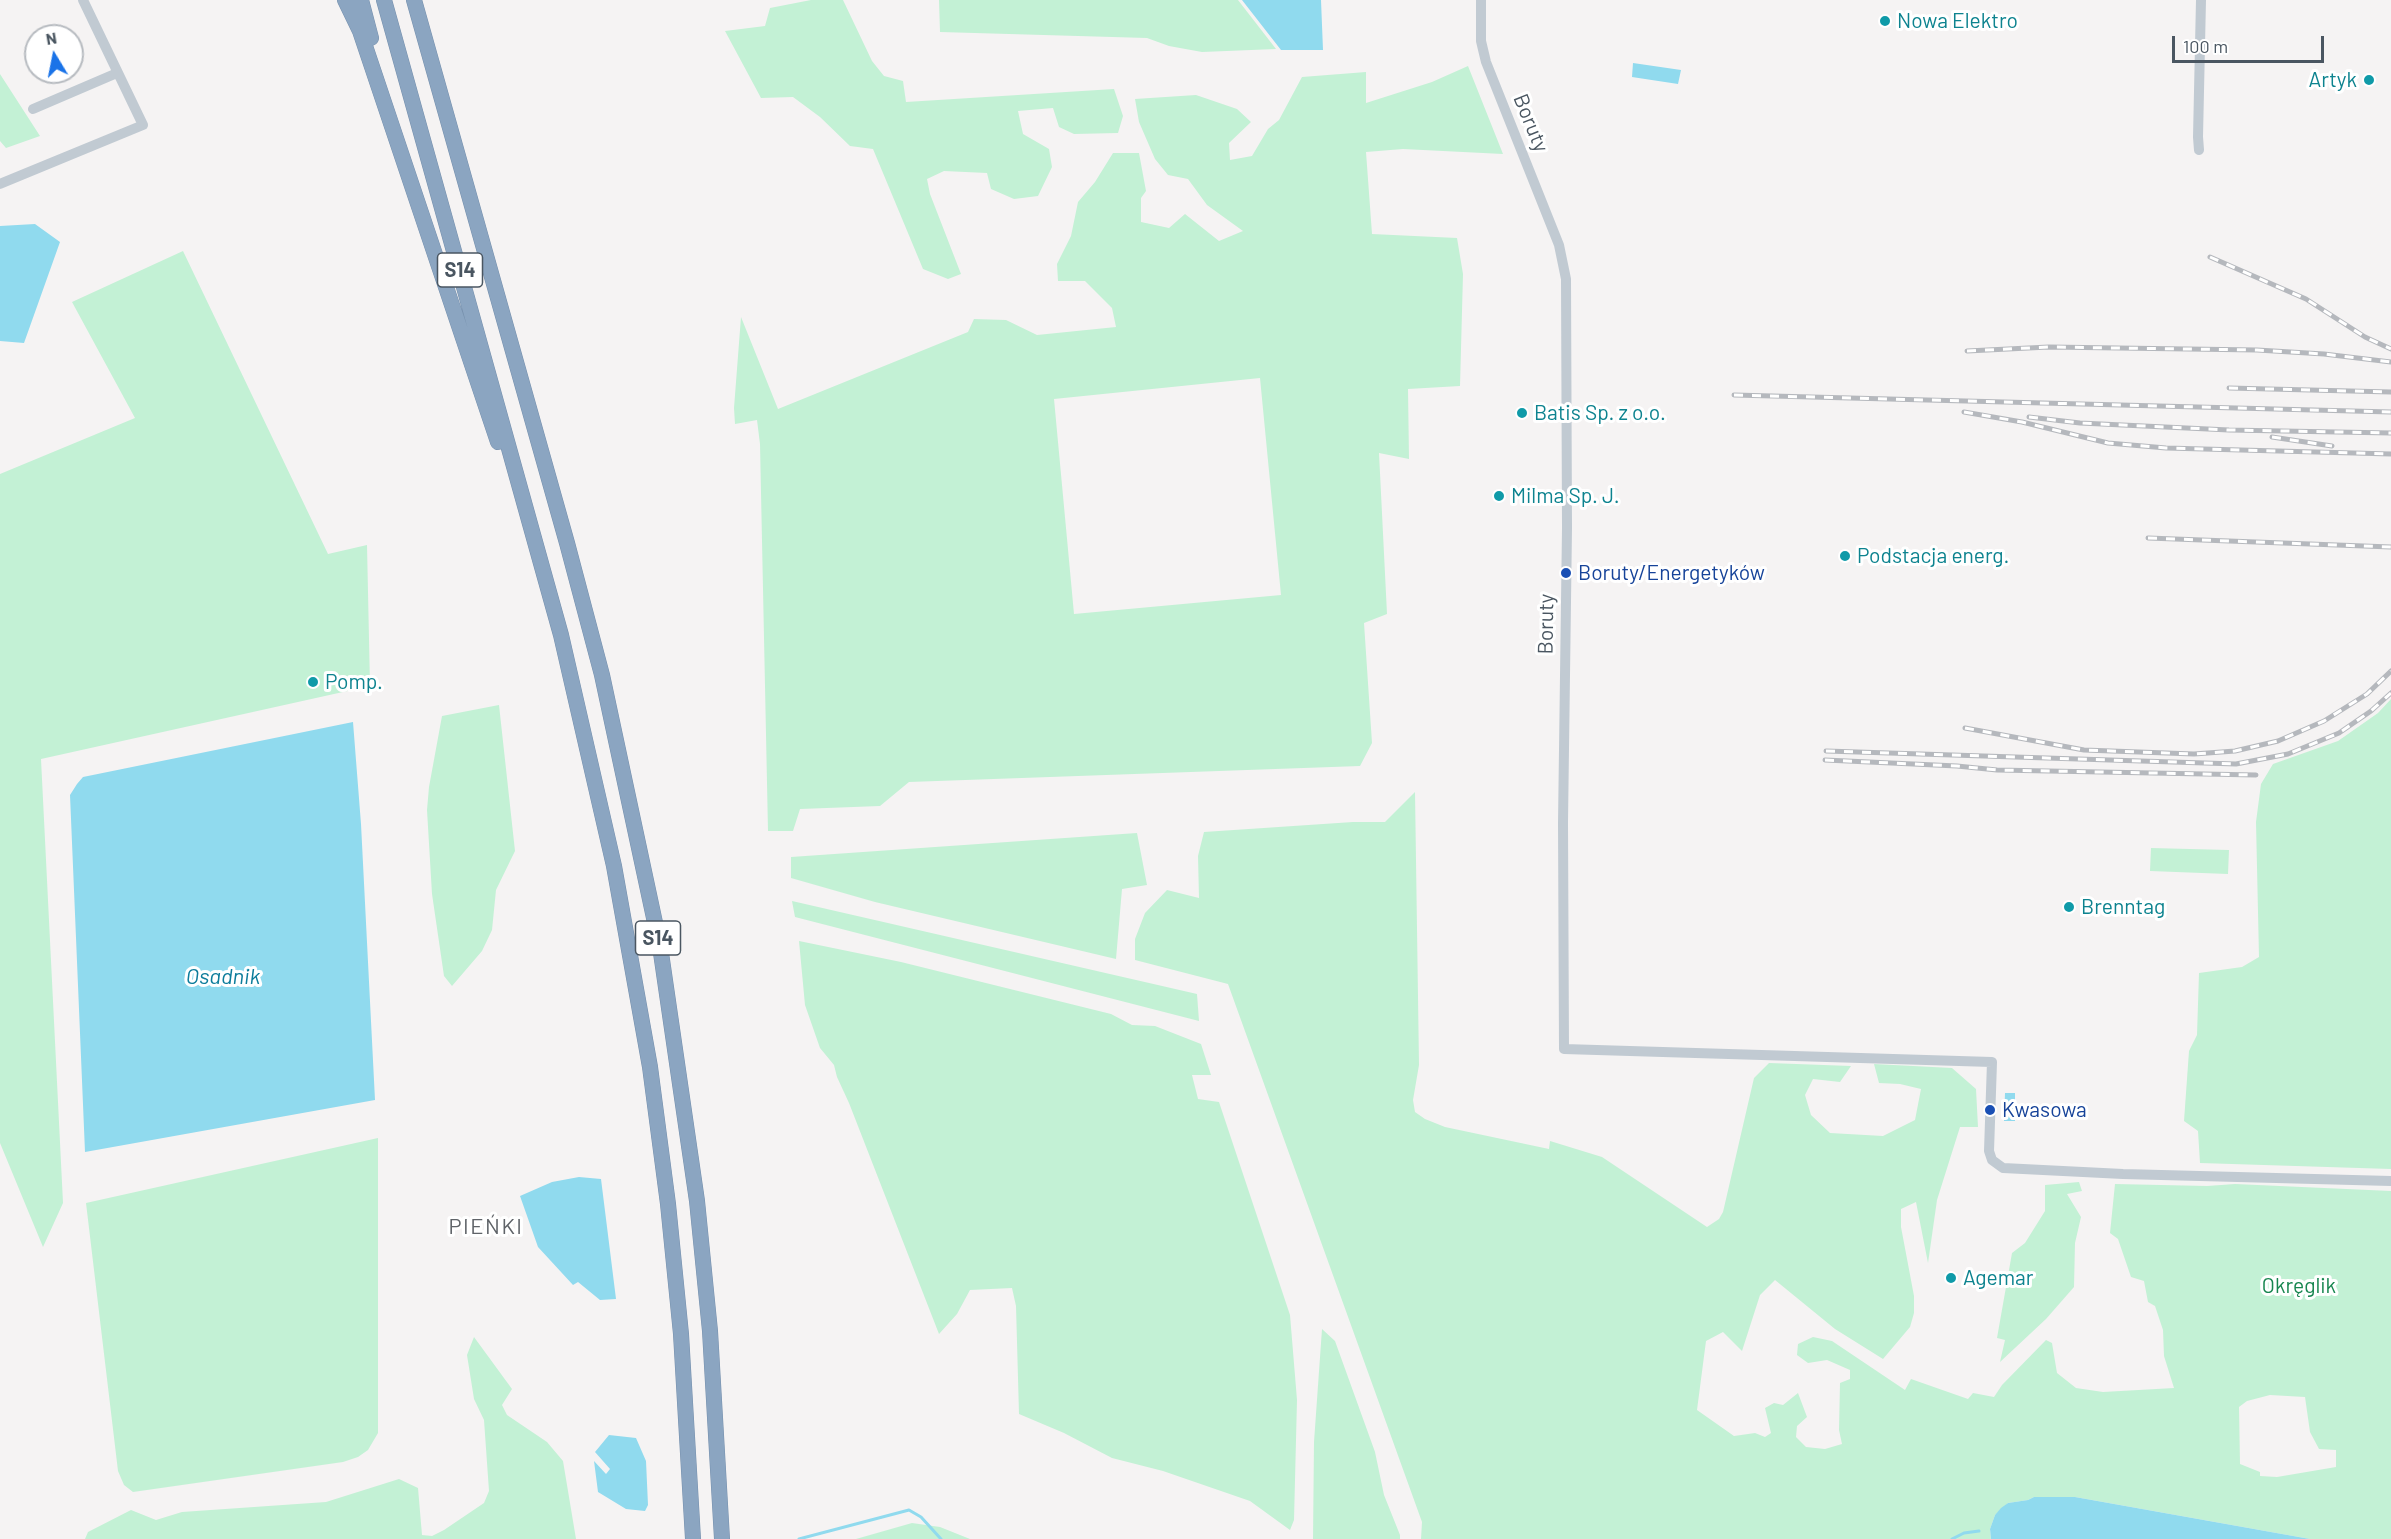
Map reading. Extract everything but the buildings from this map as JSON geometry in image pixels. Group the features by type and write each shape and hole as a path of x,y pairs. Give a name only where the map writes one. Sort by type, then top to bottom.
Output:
{"highway":[{"path":"345,0 360,31 503,458 536,540"},
{"path":"361,0 414,190"},
{"name":"S14","path":"384,0 567,658 634,966 668,1204 681,1334 693,1539"},
{"name":"S14","path":"414,0 602,675 660,946 697,1201 710,1331 722,1539"},
{"path":"421,0 435,75"}],"street":[{"path":"0,184 142,125 83,0"},
{"name":"Boruty","path":"1481,0 1481,40 1486,62 1559,245 1566,279 1564,1049 1992,1062 1989,1151 1992,1160 2003,1168 2112,1174 2391,1181"},
{"path":"2199,150 2201,0"},
{"path":"33,109 117,73"}],"green space":[{"path":"811,0 843,0 872,61 884,76 903,81 906,102 1114,89 1123,116 1118,133 1074,134 1059,127 1053,108 1018,111 1023,134 1049,149 1052,167 1038,196 1014,199 991,189 987,173 944,171 927,179 930,194 961,274 948,279 923,269 873,149 850,146 820,117 793,97 761,98 725,31 765,26 770,8"},
{"path":"939,0 1238,0 1276,49 1202,52 1169,46 1147,38 940,32"},
{"path":"1468,66 1503,154 1403,149 1366,152 1372,234 1457,238 1463,274 1460,386 1408,389 1409,459 1379,453 1387,614 1364,623 1372,743 1360,766 909,782 880,806 800,809 793,831 768,831 760,444 757,420 735,424 734,408 741,317 778,409 968,332 974,319 1006,320 1037,335 1116,327 1112,308 1085,281 1058,281 1057,264 1071,236 1078,202 1095,182 1113,153 1139,153 1146,191 1141,198 1141,222 1169,228 1185,214 1219,241 1243,231 1207,205 1188,179 1168,175 1155,159 1139,122 1135,99 1196,95 1237,109 1251,122 1229,143 1230,160 1252,156 1268,129 1279,120 1302,77 1366,72 1366,103 1432,82","holes":["1260,378 1281,595 1074,614 1054,399"]},
{"path":"0,74 40,136 6,148 0,141"},
{"path":"183,251 328,554 367,545 370,686 41,759 63,1203 43,1247 0,1143 0,474 135,418 72,302"},
{"path":"2391,699 2391,1169 2200,1163 2198,1131 2184,1121 2189,1051 2197,1035 2199,973 2242,967 2259,957 2256,822 2261,784 2273,764 2338,741 2378,713"},
{"path":"499,705 515,851 496,890 492,930 482,951 452,986 444,976 432,894 427,810 429,787 442,716"},
{"name":"Okręglik","path":"1415,792 1419,1065 1413,1100 1415,1112 1425,1119 1445,1127 1549,1149 1550,1141 1602,1157 1707,1227 1719,1219 1723,1212 1754,1078 1769,1063 1851,1066 1840,1082 1813,1079 1805,1095 1811,1115 1830,1133 1883,1136 1915,1120 1921,1089 1900,1084 1879,1083 1874,1064 1952,1068 1976,1089 1978,1127 1960,1127 1937,1200 1928,1263 1916,1202 1901,1209 1901,1227 1914,1296 1914,1313 1910,1327 1883,1359 1835,1329 1775,1280 1760,1295 1742,1351 1723,1332 1706,1341 1697,1410 1734,1436 1755,1433 1765,1437 1771,1433 1765,1408 1774,1403 1783,1405 1798,1393 1807,1417 1797,1426 1796,1437 1806,1447 1825,1449 1842,1444 1839,1430 1840,1383 1850,1379 1850,1370 1827,1360 1808,1363 1797,1355 1798,1344 1813,1337 1832,1341 1905,1390 1911,1379 1968,1399 1973,1393 1994,1397 2002,1385 2046,1340 2052,1343 2057,1373 2076,1388 2103,1392 2174,1388 2164,1356 2163,1330 2155,1306 2148,1302 2144,1281 2131,1277 2118,1239 2110,1233 2115,1184 2207,1186 2235,1184 2391,1191 2391,1539 2310,1539 2075,1497 2034,1497 2008,1503 1995,1515 1990,1529 1991,1539 1421,1539 1422,1522 1228,984 1135,960 1135,939 1145,913 1167,890 1199,898 1198,856 1204,832 1385,822","holes":["2270,1395 2305,1397 2310,1432 2319,1449 2336,1450 2336,1467 2277,1477 2260,1476 2260,1472 2240,1464 2239,1407 2247,1401"]},
{"path":"1137,833 1147,885 1122,889 1116,959 875,902 791,878 791,857"},
{"path":"2151,848 2229,850 2228,874 2150,871"},
{"path":"792,901 1197,994 1199,1021 795,917"},
{"path":"799,941 901,962 1111,1014 1132,1025 1155,1026 1201,1044 1211,1075 1192,1075 1198,1099 1219,1102 1290,1315 1297,1400 1294,1520 1290,1530 1250,1501 1163,1471 1112,1458 1064,1433 1019,1414 1016,1306 1012,1288 970,1290 957,1314 939,1334 834,1065 820,1048 805,1005"},
{"path":"378,1138 378,1433 368,1450 358,1457 343,1462 133,1492 124,1485 118,1471 86,1203"},
{"path":"2079,1182 2082,1191 2067,1194 2081,1217 2075,1243 2074,1287 2046,1319 2000,1362 2005,1340 1997,1338 2012,1253 2025,1243 2045,1211 2045,1185"},
{"path":"1322,1329 1335,1341 1375,1452 1384,1495 1400,1539 1313,1539 1314,1442"},
{"path":"474,1337 512,1389 502,1405 507,1415 547,1442 563,1461 576,1539 85,1539 88,1532 131,1510 156,1520 182,1512 326,1502 399,1479 418,1488 422,1535 432,1536 444,1530 484,1503 489,1491 484,1420 474,1399 467,1355"},
{"path":"912,1523 940,1527 970,1539 856,1539"}],"water":[{"path":"1242,0 1321,0 1323,50 1281,50"},
{"path":"1633,63 1681,70 1678,84 1632,77"},
{"path":"35,224 60,242 24,343 0,341 0,226"},
{"name":"Osadnik","path":"353,722 361,824 375,1100 85,1152 70,795 83,777"},
{"path":"2005,1093 2015,1093 2015,1121 2004,1121"},
{"path":"579,1177 601,1179 616,1299 600,1300 578,1282 573,1285 538,1247 520,1196 552,1182"},
{"path":"609,1435 636,1438 646,1461 648,1505 645,1511 626,1509 598,1492 594,1461 606,1474 610,1469 595,1452"},
{"path":"2034,1497 2075,1497 2310,1539 1991,1539 1990,1529 1995,1515 2001,1508 2008,1503"}],"waterway":[{"path":"799,1539 909,1510 921,1517 941,1539"},
{"path":"1952,1539 1964,1533 1979,1531"}],"railway":[{"path":"2210,257 2306,299 2365,337 2391,349"},
{"path":"1967,351 2049,347 2257,350 2324,354 2391,362"},
{"path":"2229,388 2391,392"},
{"path":"1734,395 2391,412"},
{"path":"1964,412 2022,422 2108,443 2166,448 2391,454"},
{"path":"2029,417 2080,423 2229,430 2391,433"},
{"path":"2272,437 2332,446"},
{"path":"2148,538 2391,547"},
{"path":"1965,728 2084,750 2194,754 2235,751 2278,741 2324,721 2367,694 2391,671"},
{"path":"1826,751 2236,764 2288,754 2339,733 2371,711 2391,693"},
{"path":"1825,760 1997,770 2256,775"}],"place":[{"name":"Nowa Elektro","path":"1885,21"},
{"name":"Artyk","path":"2369,80"},
{"name":"Batis Sp. z o.o.","path":"1522,413"},
{"name":"Milma Sp. J.","path":"1499,496"},
{"name":"Podstacja energ.","path":"1845,556"},
{"name":"Boruty/Energetyków","path":"1566,573"},
{"name":"Pomp.","path":"313,682"},
{"name":"Brenntag","path":"2069,907"},
{"name":"Kwasowa","path":"1990,1110"},
{"name":"Agemar","path":"1951,1278"}],"district":[{"name":"PIEŃKI","path":"486,1227"}]}
